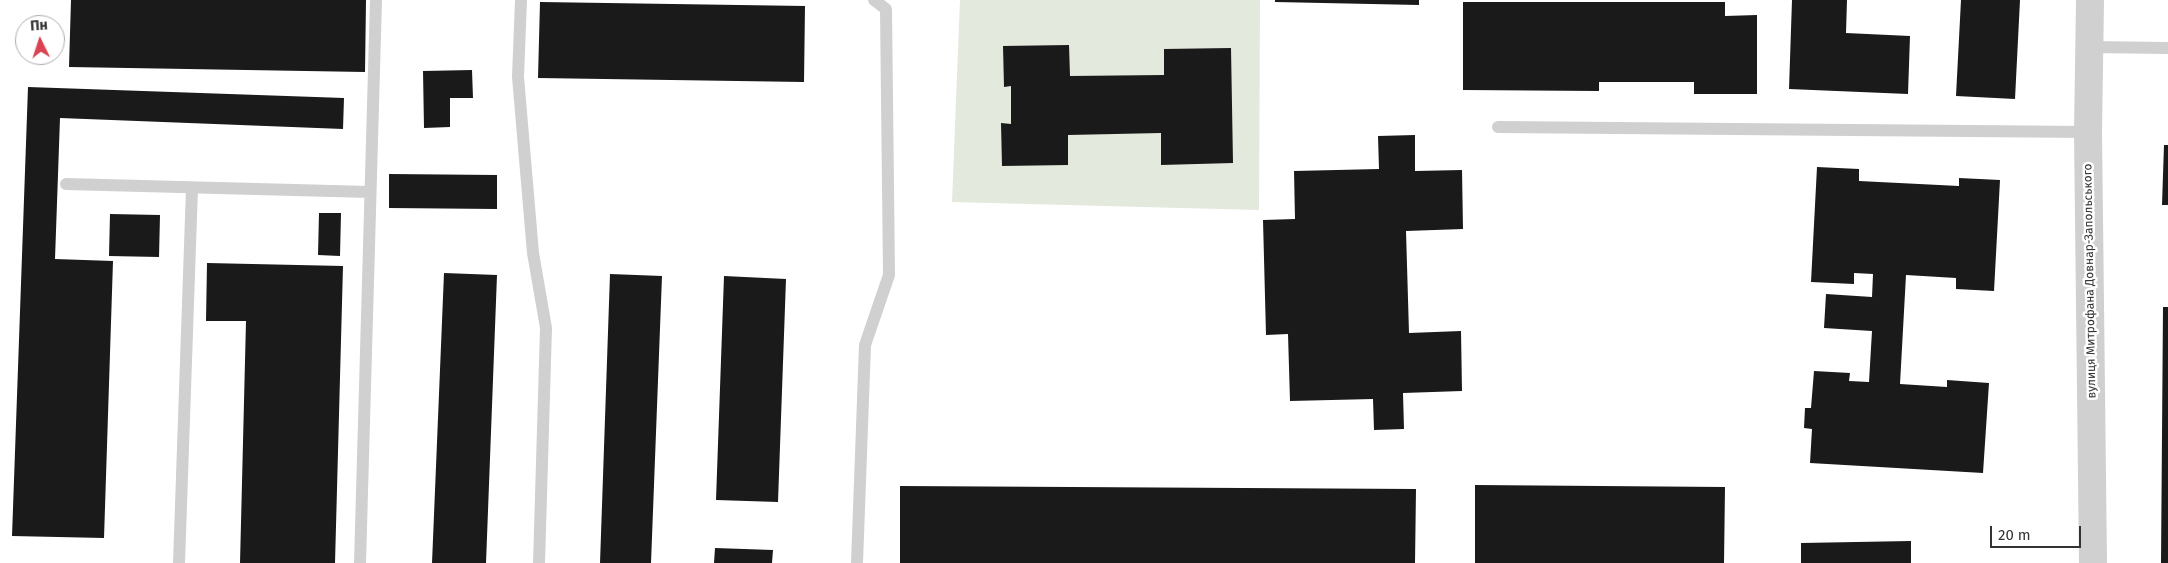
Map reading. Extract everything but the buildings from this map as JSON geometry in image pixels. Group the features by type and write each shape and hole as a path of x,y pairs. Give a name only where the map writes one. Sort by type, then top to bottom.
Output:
{"street":[{"name":"вулиця Митрофана Довнар-Запольського","path":"2090,0 2088,132 2093,563"}],"lane":[{"path":"360,563 376,0"},
{"path":"521,0 518,77 533,253 546,328 539,563"},
{"path":"857,563 865,346 889,275 886,9 874,0"},
{"path":"2089,47 2168,48"},
{"path":"1498,127 2088,132"},
{"path":"66,184 370,192"},
{"path":"179,563 192,188"}],"shaded area":[{"path":"960,0 1260,0 1259,210 952,202"}]}
